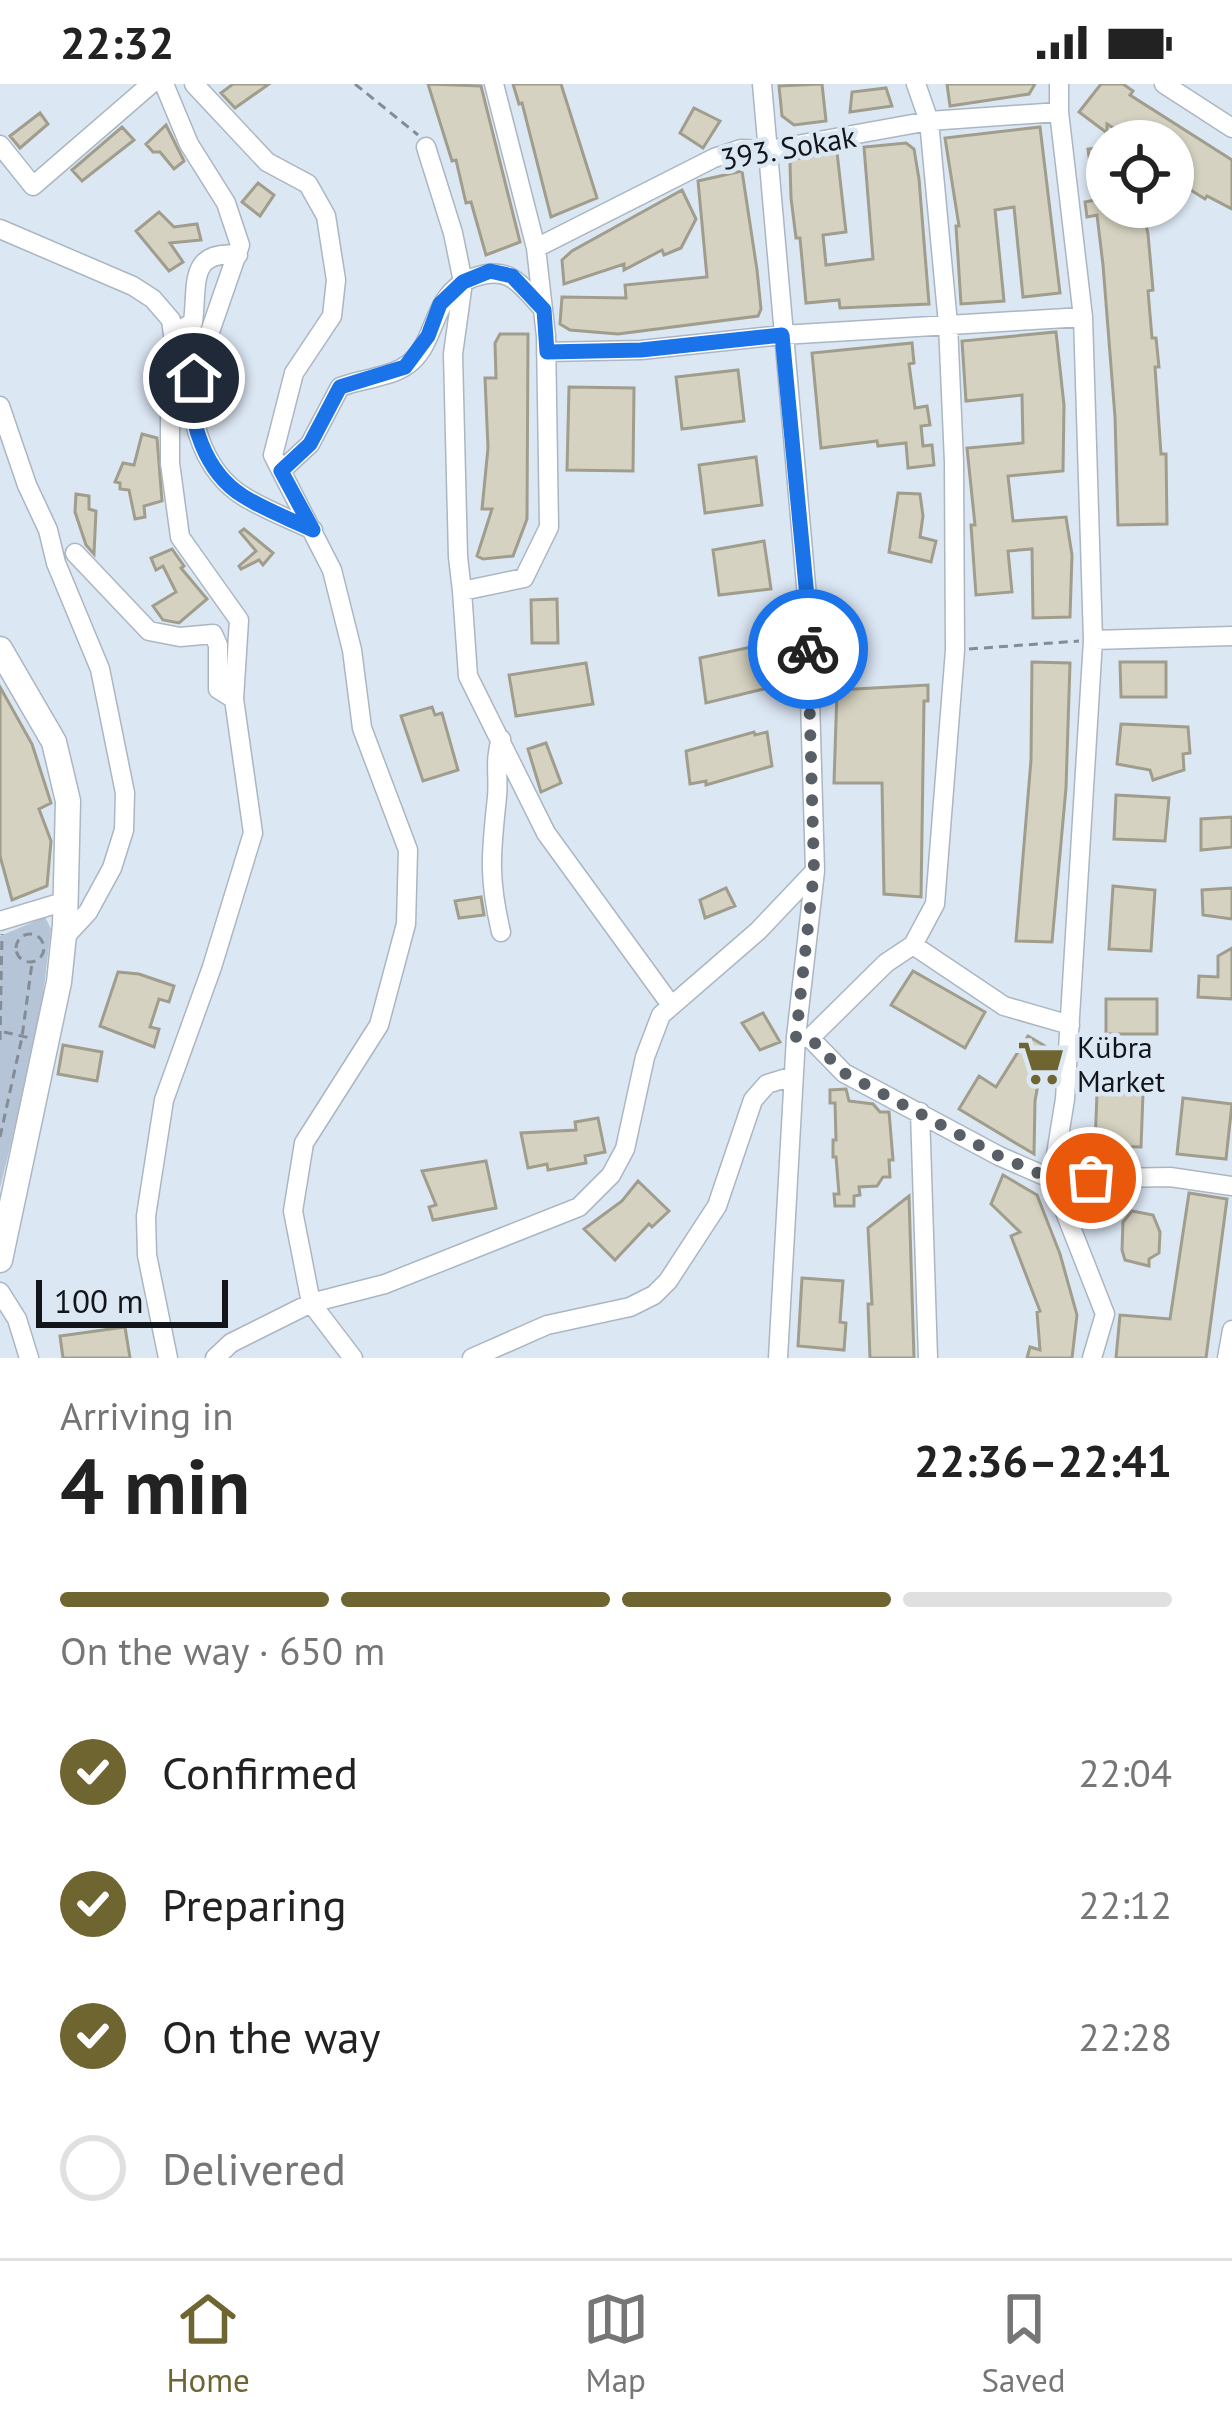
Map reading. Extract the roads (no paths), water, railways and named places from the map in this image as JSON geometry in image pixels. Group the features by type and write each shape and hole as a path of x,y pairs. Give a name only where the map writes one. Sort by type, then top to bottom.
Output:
{"main road":[{"path":"0,649 54,742 68,801 64,938 49,1040 0,1260"}],"street":[{"path":"0,145 33,186 151,84"},
{"path":"164,84 189,144 226,202 240,245 194,378 190,398 197,434 238,494 313,530"},
{"path":"194,84 267,162 308,184 326,216 337,280 332,316 294,373 273,455 332,570 352,650 362,728 408,850 406,924 379,1025 304,1143 293,1211 311,1303 353,1358"},
{"path":"463,591 524,578 548,527 544,310 536,248 494,84"},
{"path":"762,84 807,597 814,871 803,1038 794,1076 778,1358"},
{"path":"803,1038 886,963 913,945 935,904 955,650 948,324 929,122 916,84"},
{"path":"1059,84 1083,317 1093,640 1065,1099 1052,1179 1105,1314 1092,1358"},
{"path":"1164,84 1232,128"},
{"name":"393. Sokak","path":"536,248 714,158 741,149 769,150 929,122 1059,112"},
{"path":"426,147 463,282 453,354 458,557 468,676 546,833 671,1005"},
{"path":"0,229 133,286 153,299 171,320 176,363 170,463 180,537 238,620 234,699 253,833 164,1100 146,1216 147,1255 168,1358"},
{"path":"173,334 193,322 197,269 205,260 224,254 238,256"},
{"path":"281,471 310,444 340,387 405,367 428,336 440,304 463,282 490,271 512,276 544,310"},
{"path":"547,352 641,350 782,335 1083,317"},
{"path":"0,406 100,669 126,808 112,868 88,912 64,938"},
{"path":"0,466 27,485"},
{"path":"75,553 149,631 180,637 213,634 218,645 218,689 234,699"},
{"path":"1093,640 1232,636"},
{"path":"501,739 495,757 496,801 489,852 490,887 502,932"},
{"path":"215,1358 232,1343 311,1303 385,1283 579,1207 611,1175 625,1149 645,1057 661,1015 758,931 814,871"},
{"path":"1,921 66,901"},
{"path":"913,945 1004,1006 1070,1025"},
{"path":"803,1038 844,1073 1052,1179 1170,1177 1232,1186"},
{"path":"472,1358 547,1325 630,1307 661,1288 717,1205 757,1094 776,1079 794,1076"},
{"path":"920,1112 928,1358"},
{"path":"0,1292 16,1319 29,1358"},
{"path":"1228,1358 1232,1330"}],"place":[{"name":"Kübra Market","path":"1041,1063"}]}
